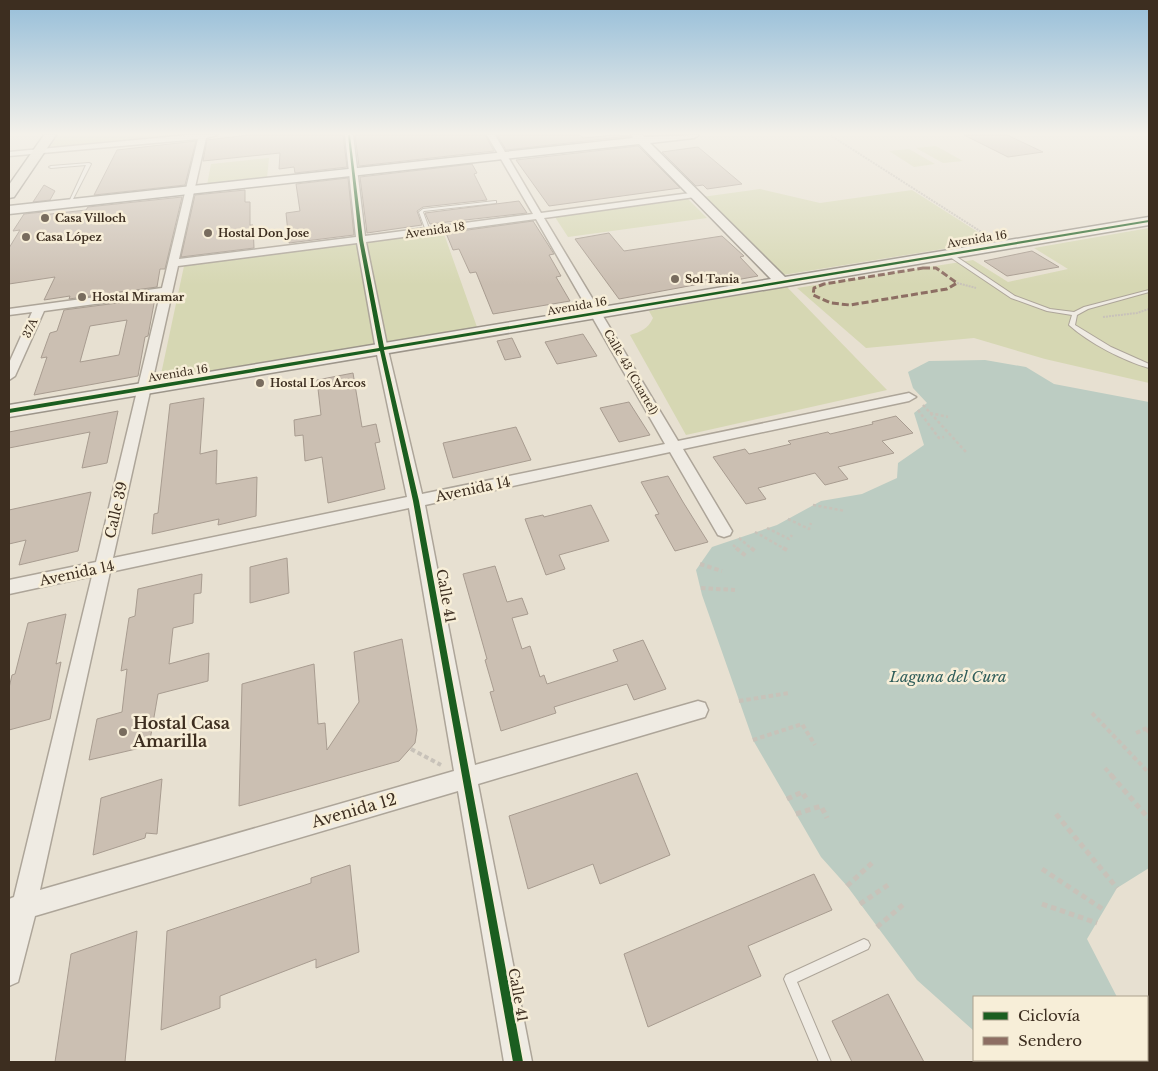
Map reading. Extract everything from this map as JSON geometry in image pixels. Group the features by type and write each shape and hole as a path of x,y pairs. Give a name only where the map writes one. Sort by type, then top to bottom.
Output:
{"street":[{"name":"Calle 39","path":"9,973 17,908 103,568 192,185"},
{"path":"9,210 239,185"},
{"name":"Calle 41","path":"354,185 361,240 382,350 416,501 518,1062"},
{"name":"Calle 43 (Cuartel)","path":"519,185 727,536"},
{"path":"686,185 782,282"},
{"name":"Avenida 18","path":"174,263 361,240 695,194"},
{"name":"Avenida 16","path":"9,411 1149,220"},
{"path":"9,312 167,290"},
{"name":"37A","path":"9,376 40,308"},
{"name":"Avenida 14","path":"9,588 908,397"},
{"name":"Avenida 12","path":"17,908 698,710"}],"lane":[{"path":"68,203 78,185"},
{"path":"428,231 421,212 424,210 495,202"},
{"path":"949,254 1013,297 1049,310 1075,314 1086,308 1149,291"},
{"path":"1075,314 1072,325 1088,338 1116,354 1149,366"},
{"path":"826,1062 790,979 864,944"}],"path":[{"path":"908,185 1002,245"},
{"path":"923,406 966,452"},
{"path":"918,410 939,438 944,438"},
{"path":"930,413 948,417"},
{"path":"814,505 845,511"},
{"path":"788,519 809,529 811,523"},
{"path":"768,528 789,539 792,535"},
{"path":"756,532 787,550"},
{"path":"727,536 746,556"},
{"path":"738,538 756,552"},
{"path":"700,564 722,571"},
{"path":"701,588 735,590"},
{"path":"739,701 789,693"},
{"path":"1092,713 1149,773"},
{"path":"752,740 802,724 815,744"},
{"path":"1136,733 1148,729"},
{"path":"1105,768 1149,819"},
{"path":"787,799 802,792 806,798"},
{"path":"796,814 820,806 827,818"},
{"path":"1056,814 1117,888"},
{"path":"847,886 872,863"},
{"path":"1042,869 1104,910"},
{"path":"860,904 888,885"},
{"path":"877,927 904,904"},
{"path":"1042,904 1097,923"}],"green space":[{"path":"760,189 820,203 912,190 992,241 783,275 702,197"},
{"path":"688,199 707,218 568,237 555,217"},
{"path":"1149,228 1149,383 1045,359 974,338 866,348 797,288 973,260 1008,282 1068,269 1034,248"},
{"path":"443,231 477,327 160,379 184,266"},
{"path":"787,287 887,390 686,435 630,335 649,325 653,318 649,311"}],"water":[{"name":"Laguna del Cura","path":"985,360 1026,367 1054,384 1149,402 1149,868 1117,888 1087,939 1116,996 973,996 973,1030 917,980 847,886 821,857 753,740 702,595 696,570 712,547 777,525 821,501 862,494 897,478 898,463 924,445 914,413 927,403 913,388 908,372 929,361"}],"building":[{"path":"44,185 55,191 50,200 33,202"},
{"path":"99,185 185,185 185,185 94,195"},
{"path":"296,185 349,185 354,235 289,243 286,213 300,211"},
{"path":"361,185 479,185 487,200 423,207 417,211 422,225 367,233"},
{"path":"534,185 677,185 680,188 549,206"},
{"path":"695,185 735,185 707,189 703,185"},
{"path":"245,190 245,202 250,202 250,225 253,225 254,248 181,257 195,195"},
{"path":"182,197 165,269 160,269 157,287 69,299 70,296 44,300 55,277 9,284 9,248 20,230 13,231 24,214 43,212 42,215 86,210 88,207"},
{"path":"519,201 527,213 430,224 425,213"},
{"path":"533,221 554,254 549,255 561,276 556,277 570,301 493,314 476,272 470,273 459,249 453,250 446,233"},
{"path":"609,233 624,251 722,236 744,256 740,257 758,276 725,282 723,280 619,299 575,239"},
{"path":"1032,251 1059,267 1007,276 984,261"},
{"path":"155,298 138,376 34,395 47,357 41,358 50,333 57,331 64,310","holes":["127,320 119,355 80,362 90,326"]},
{"path":"583,334 597,356 557,364 545,342"},
{"path":"512,338 521,357 505,360 497,341"},
{"path":"353,373 362,427 376,424 380,442 375,443 385,489 328,503 322,457 305,461 303,435 295,436 294,420 321,415 317,380"},
{"path":"204,398 200,454 217,450 216,484 257,477 256,516 218,525 219,519 152,534 154,514 158,513 170,404"},
{"path":"629,402 650,435 619,442 600,408"},
{"path":"118,411 107,463 82,468 90,432 9,448 9,432"},
{"path":"896,416 913,433 882,441 894,453 838,467 848,479 825,485 815,473 758,488 766,499 746,504 713,457 745,449 749,454 791,444 788,441 828,432 830,434 873,424 872,422"},
{"path":"516,427 531,460 453,478 443,443"},
{"path":"668,476 708,542 675,551 655,515 659,514 641,482"},
{"path":"91,492 78,551 19,565 26,540 9,544 9,510"},
{"path":"591,505 609,541 559,555 565,569 546,575 525,519 543,515 544,517"},
{"path":"287,558 289,593 250,603 250,567"},
{"path":"495,566 507,602 522,598 528,614 512,618 522,649 530,646 540,677 544,675 547,684 618,661 613,650 643,640 666,689 634,700 627,684 554,707 556,713 501,731 490,692 494,691 485,660 487,659 463,574"},
{"path":"202,574 201,593 194,594 193,623 173,628 169,664 209,653 208,681 158,694 149,746 89,760 97,719 122,712 127,669 121,671 129,618 135,616 138,589"},
{"path":"66,614 56,664 61,662 50,719 9,730 9,688 12,675 15,674 28,623"},
{"path":"402,639 417,730 415,743 399,761 239,806 242,684 314,664 318,724 325,723 327,750 359,702 354,652"},
{"path":"637,773 670,855 600,884 593,864 528,889 509,816"},
{"path":"162,779 157,834 146,833 145,838 93,855 101,798"},
{"path":"350,865 359,952 316,968 316,959 220,996 220,1008 161,1030 167,931 311,883 311,878"},
{"path":"814,874 832,910 748,946 761,976 648,1027 624,954"},
{"path":"137,931 125,1062 55,1062 71,954"},
{"path":"888,994 924,1062 852,1062 832,1021"}],"marked path":[{"path":"923,268 936,268 957,283 947,289 850,305 831,303 813,295 814,288 824,284 923,268"}],"cycle path":[{"path":"355,185 361,240 382,350 416,501 518,1062"},
{"path":"9,411 1149,221"}],"place":[{"name":"Casa Villoch","path":"45,218"},
{"name":"Hostal Don Jose","path":"208,233"},
{"name":"Casa López","path":"26,237"},
{"name":"Sol Tania","path":"675,279"},
{"name":"Hostal Miramar","path":"82,297"},
{"name":"Hostal Los Arcos","path":"260,383"},
{"name":"Hostal Casa Amarilla","path":"123,732"}]}
